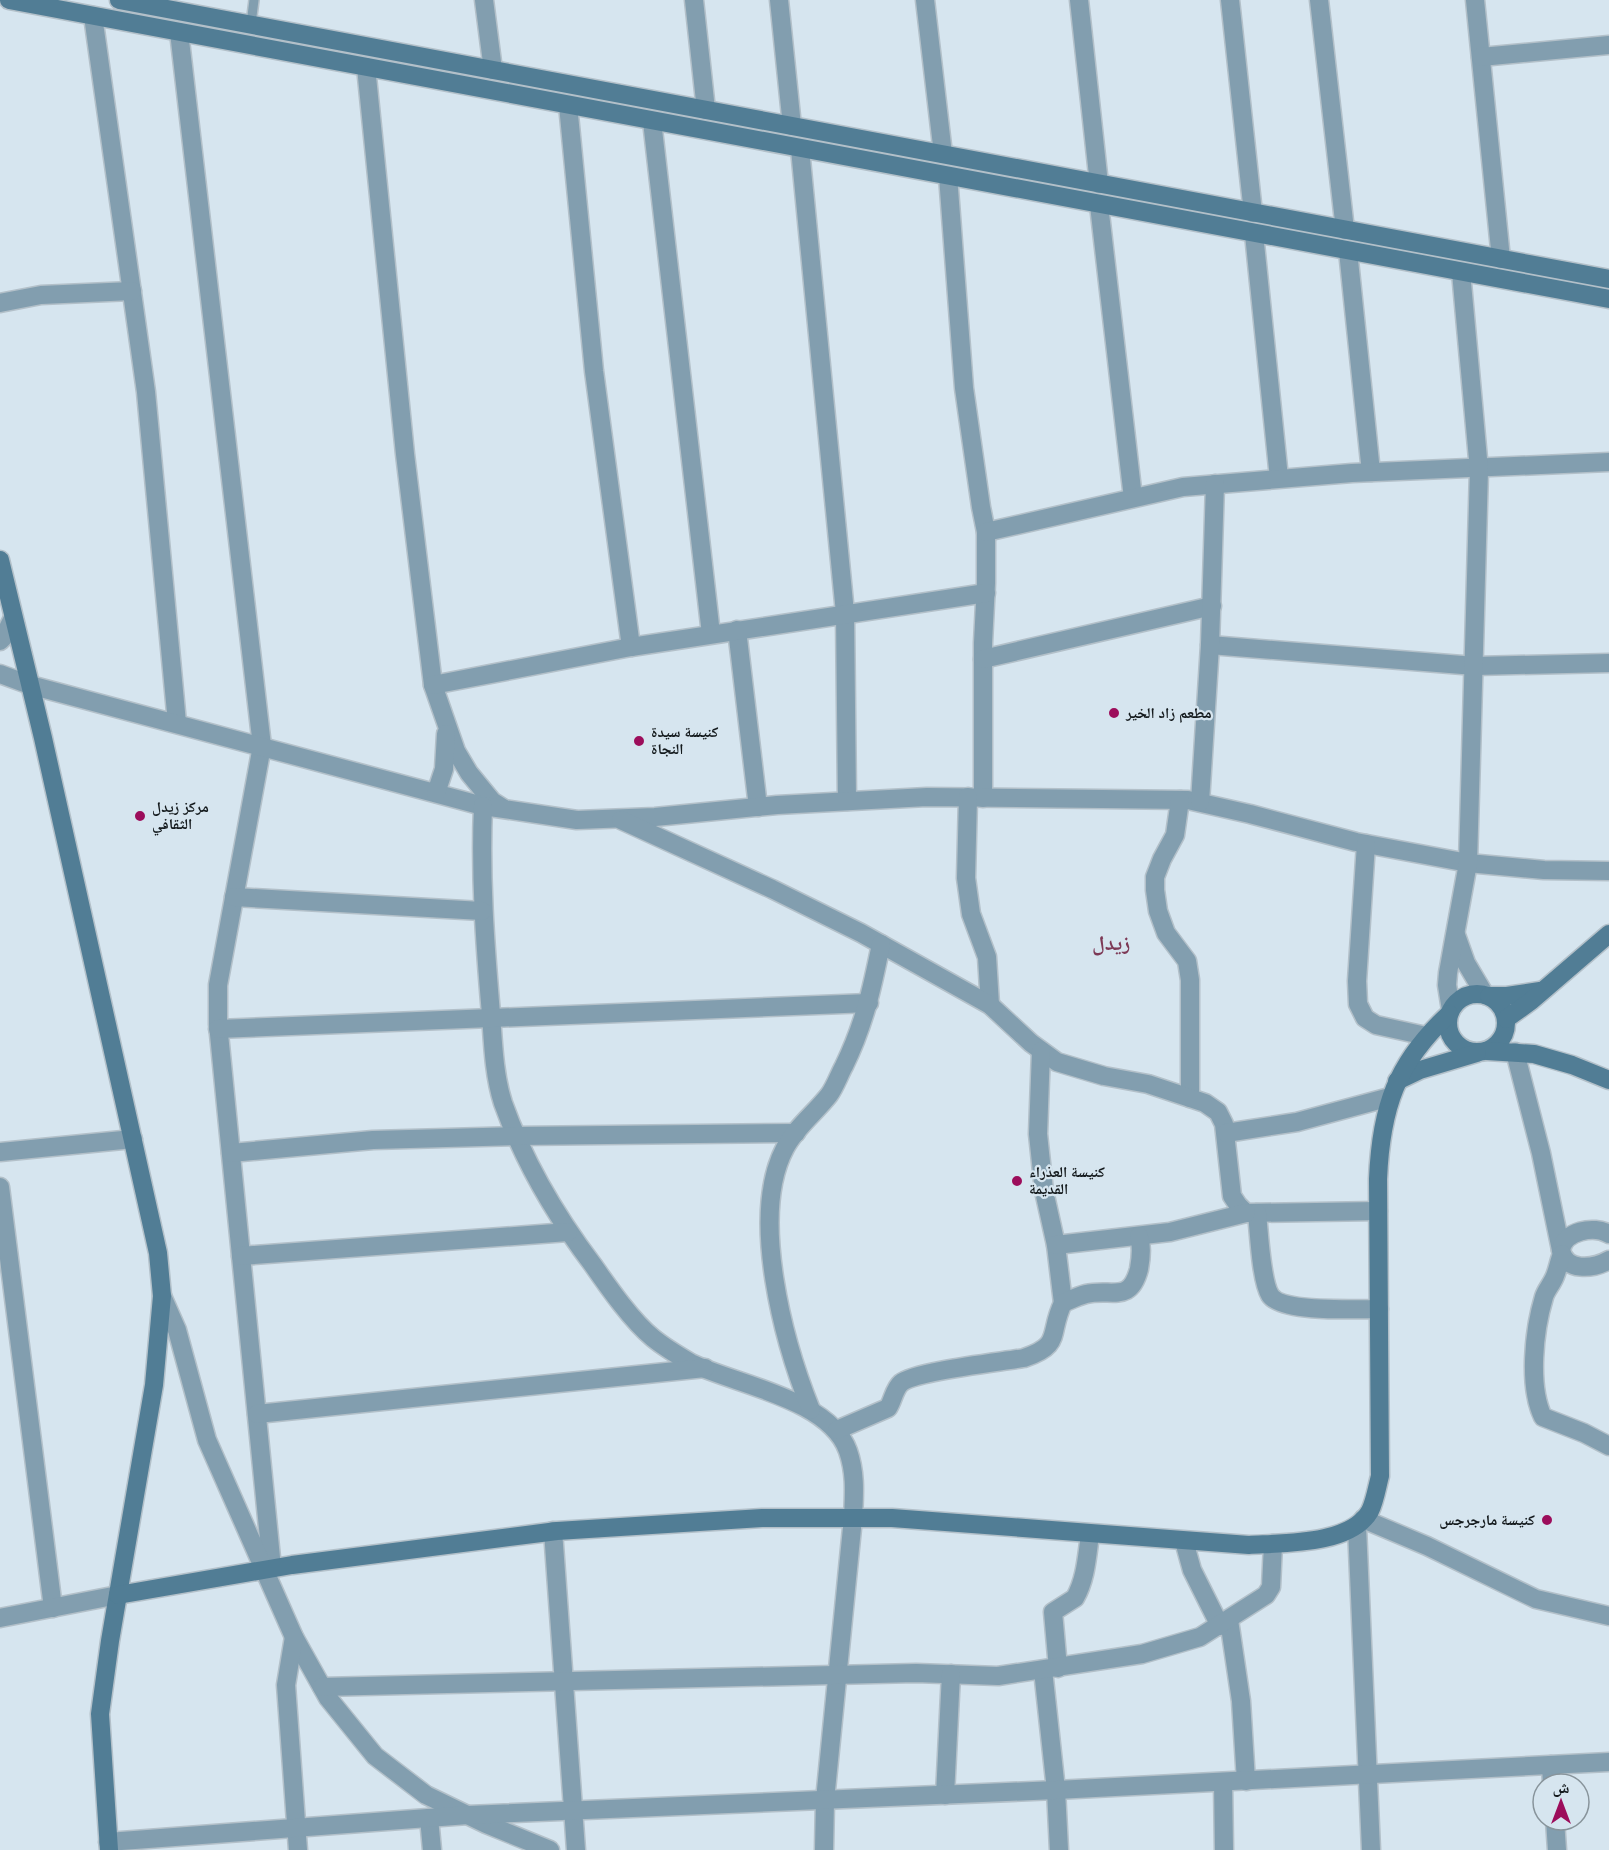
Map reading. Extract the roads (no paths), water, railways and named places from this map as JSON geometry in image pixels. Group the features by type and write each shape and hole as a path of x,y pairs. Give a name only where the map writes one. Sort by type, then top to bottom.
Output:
{"street":[{"path":"9,0 1609,299"},
{"path":"118,0 1609,279"},
{"path":"484,0 493,70"},
{"path":"694,0 706,110"},
{"path":"779,0 792,126"},
{"path":"926,0 943,154"},
{"path":"1079,0 1100,184"},
{"path":"1230,0 1253,213"},
{"path":"1319,0 1345,230"},
{"path":"1475,0 1501,259"},
{"path":"93,16 146,392 177,723"},
{"path":"179,32 262,746 218,985 218,1029 256,1414 267,1569"},
{"path":"1481,57 1609,45"},
{"path":"366,67 405,454 433,685 456,751 469,773 492,801 503,809"},
{"path":"568,105 594,371 631,647"},
{"path":"652,121 711,634"},
{"path":"800,148 845,614 847,801"},
{"path":"948,176 964,388 986,532 986,593 975,798 966,879 971,914 987,957 990,1005"},
{"path":"1099,205 1133,498"},
{"path":"1254,234 1279,478"},
{"path":"1348,251 1371,472"},
{"path":"1461,272 1478,466 1475,666 1468,863 1448,973 1450,1012 1448,1028 1453,1041 1464,1050 1534,1054 1572,1065 1609,1080"},
{"path":"0,303 40,295 132,291"},
{"path":"986,532 1183,487 1371,472 1609,462"},
{"path":"1200,802 1212,606 1215,484"},
{"path":"0,560 133,1139 158,1253 162,1296 154,1384 100,1714 108,1846 296,1828 468,1815 1056,1790 1609,1762"},
{"path":"433,685 631,647 986,593"},
{"path":"983,659 1212,606"},
{"path":"0,641 13,618"},
{"path":"737,630 758,807"},
{"path":"1210,645 1475,666 1609,663"},
{"path":"0,674 30,685 483,806 577,820 655,817 847,801 975,798 1180,800 1200,802 1365,844 1468,863 1544,870 1609,871"},
{"path":"436,793 444,769 446,723"},
{"path":"1180,800 1175,835 1155,877 1155,890 1158,911 1166,933 1187,961 1190,980 1190,1098"},
{"path":"483,806 482,911 495,1064 503,1101 545,1194 568,1232 616,1297 653,1338 691,1363 811,1410 837,1430 848,1450 855,1476 853,1518 825,1800 824,1850"},
{"path":"616,818 772,890 881,944 990,1005 1041,1051 1057,1062 1104,1076 1148,1084 1205,1103 1218,1113 1224,1124 1232,1196 1238,1205 1252,1213 1265,1276 1270,1294 1275,1300 1296,1307 1379,1309"},
{"path":"1365,844 1357,981 1358,1004 1365,1018 1376,1025 1426,1036"},
{"path":"234,897 482,911"},
{"path":"1455,929 1466,963 1487,996 1500,1005 1506,1024 1524,1047 1534,1054"},
{"path":"1226,1132 1297,1122 1394,1089 1420,1070 1482,1052 1500,1042 1506,1024 1542,990 1609,934"},
{"path":"811,1410 798,1377 780,1315 771,1255 771,1208 775,1172 786,1147 830,1094 856,1041 869,1003 881,944"},
{"path":"0,1618 267,1569 553,1531 762,1518 892,1518 1249,1545 1307,1541 1339,1534 1360,1523 1370,1511 1380,1476 1379,1148 1384,1120 1394,1089 1415,1050 1450,1012 1454,1004 1465,996 1472,994 1515,995 1542,990"},
{"path":"218,1029 869,1003"},
{"path":"837,1430 888,1408 898,1387 902,1382 911,1378 1024,1358 1041,1353 1052,1342 1056,1317 1063,1303 1056,1245 1044,1191 1038,1134 1041,1051"},
{"path":"1515,1052 1542,1153 1566,1262 1577,1267 1600,1264 1609,1260"},
{"path":"231,1153 373,1140 796,1133"},
{"path":"0,1152 133,1139"},
{"path":"0,1187 53,1608"},
{"path":"1056,1245 1170,1232 1252,1213 1378,1211"},
{"path":"1609,1232 1600,1230 1573,1234 1563,1242 1555,1277 1545,1294 1535,1345 1537,1405 1543,1417 1609,1446"},
{"path":"241,1256 568,1232"},
{"path":"1063,1303 1086,1294 1124,1292 1131,1288 1136,1281 1141,1260 1139,1236"},
{"path":"162,1296 177,1330 207,1440 267,1569 294,1637 328,1698 375,1756 426,1795 550,1850"},
{"path":"256,1414 706,1368"},
{"path":"1360,1523 1427,1546 1536,1599 1609,1616"},
{"path":"1360,1523 1371,1850"},
{"path":"553,1531 576,1850"},
{"path":"1059,1850 1050,1669 1053,1612 1078,1594 1085,1569 1090,1534"},
{"path":"1184,1541 1192,1570 1224,1623 1241,1701 1246,1781"},
{"path":"322,1687 916,1673 998,1676 1050,1669 1143,1654 1200,1637 1266,1595 1271,1587 1273,1544"},
{"path":"294,1637 286,1685 298,1850"},
{"path":"945,1795 951,1674"},
{"path":"1551,1765 1551,1772"},
{"path":"1223,1782 1224,1850"},
{"path":"429,1818 432,1850"},
{"path":"1556,1832 1557,1850"}],"lane":[{"path":"251,24 254,0"}],"place":[{"name":"مطعم زاد الخير","path":"1114,713"},
{"name":"كنيسة سيدة النجاة","path":"639,741"},
{"name":"مركز زيدل الثقافي","path":"140,816"},
{"name":"كنيسة العذراء القديمة","path":"1017,1181"},
{"name":"كنيسة مارجرجس","path":"1547,1520"}],"district":[{"name":"زيدل","path":"1111,943"}]}
